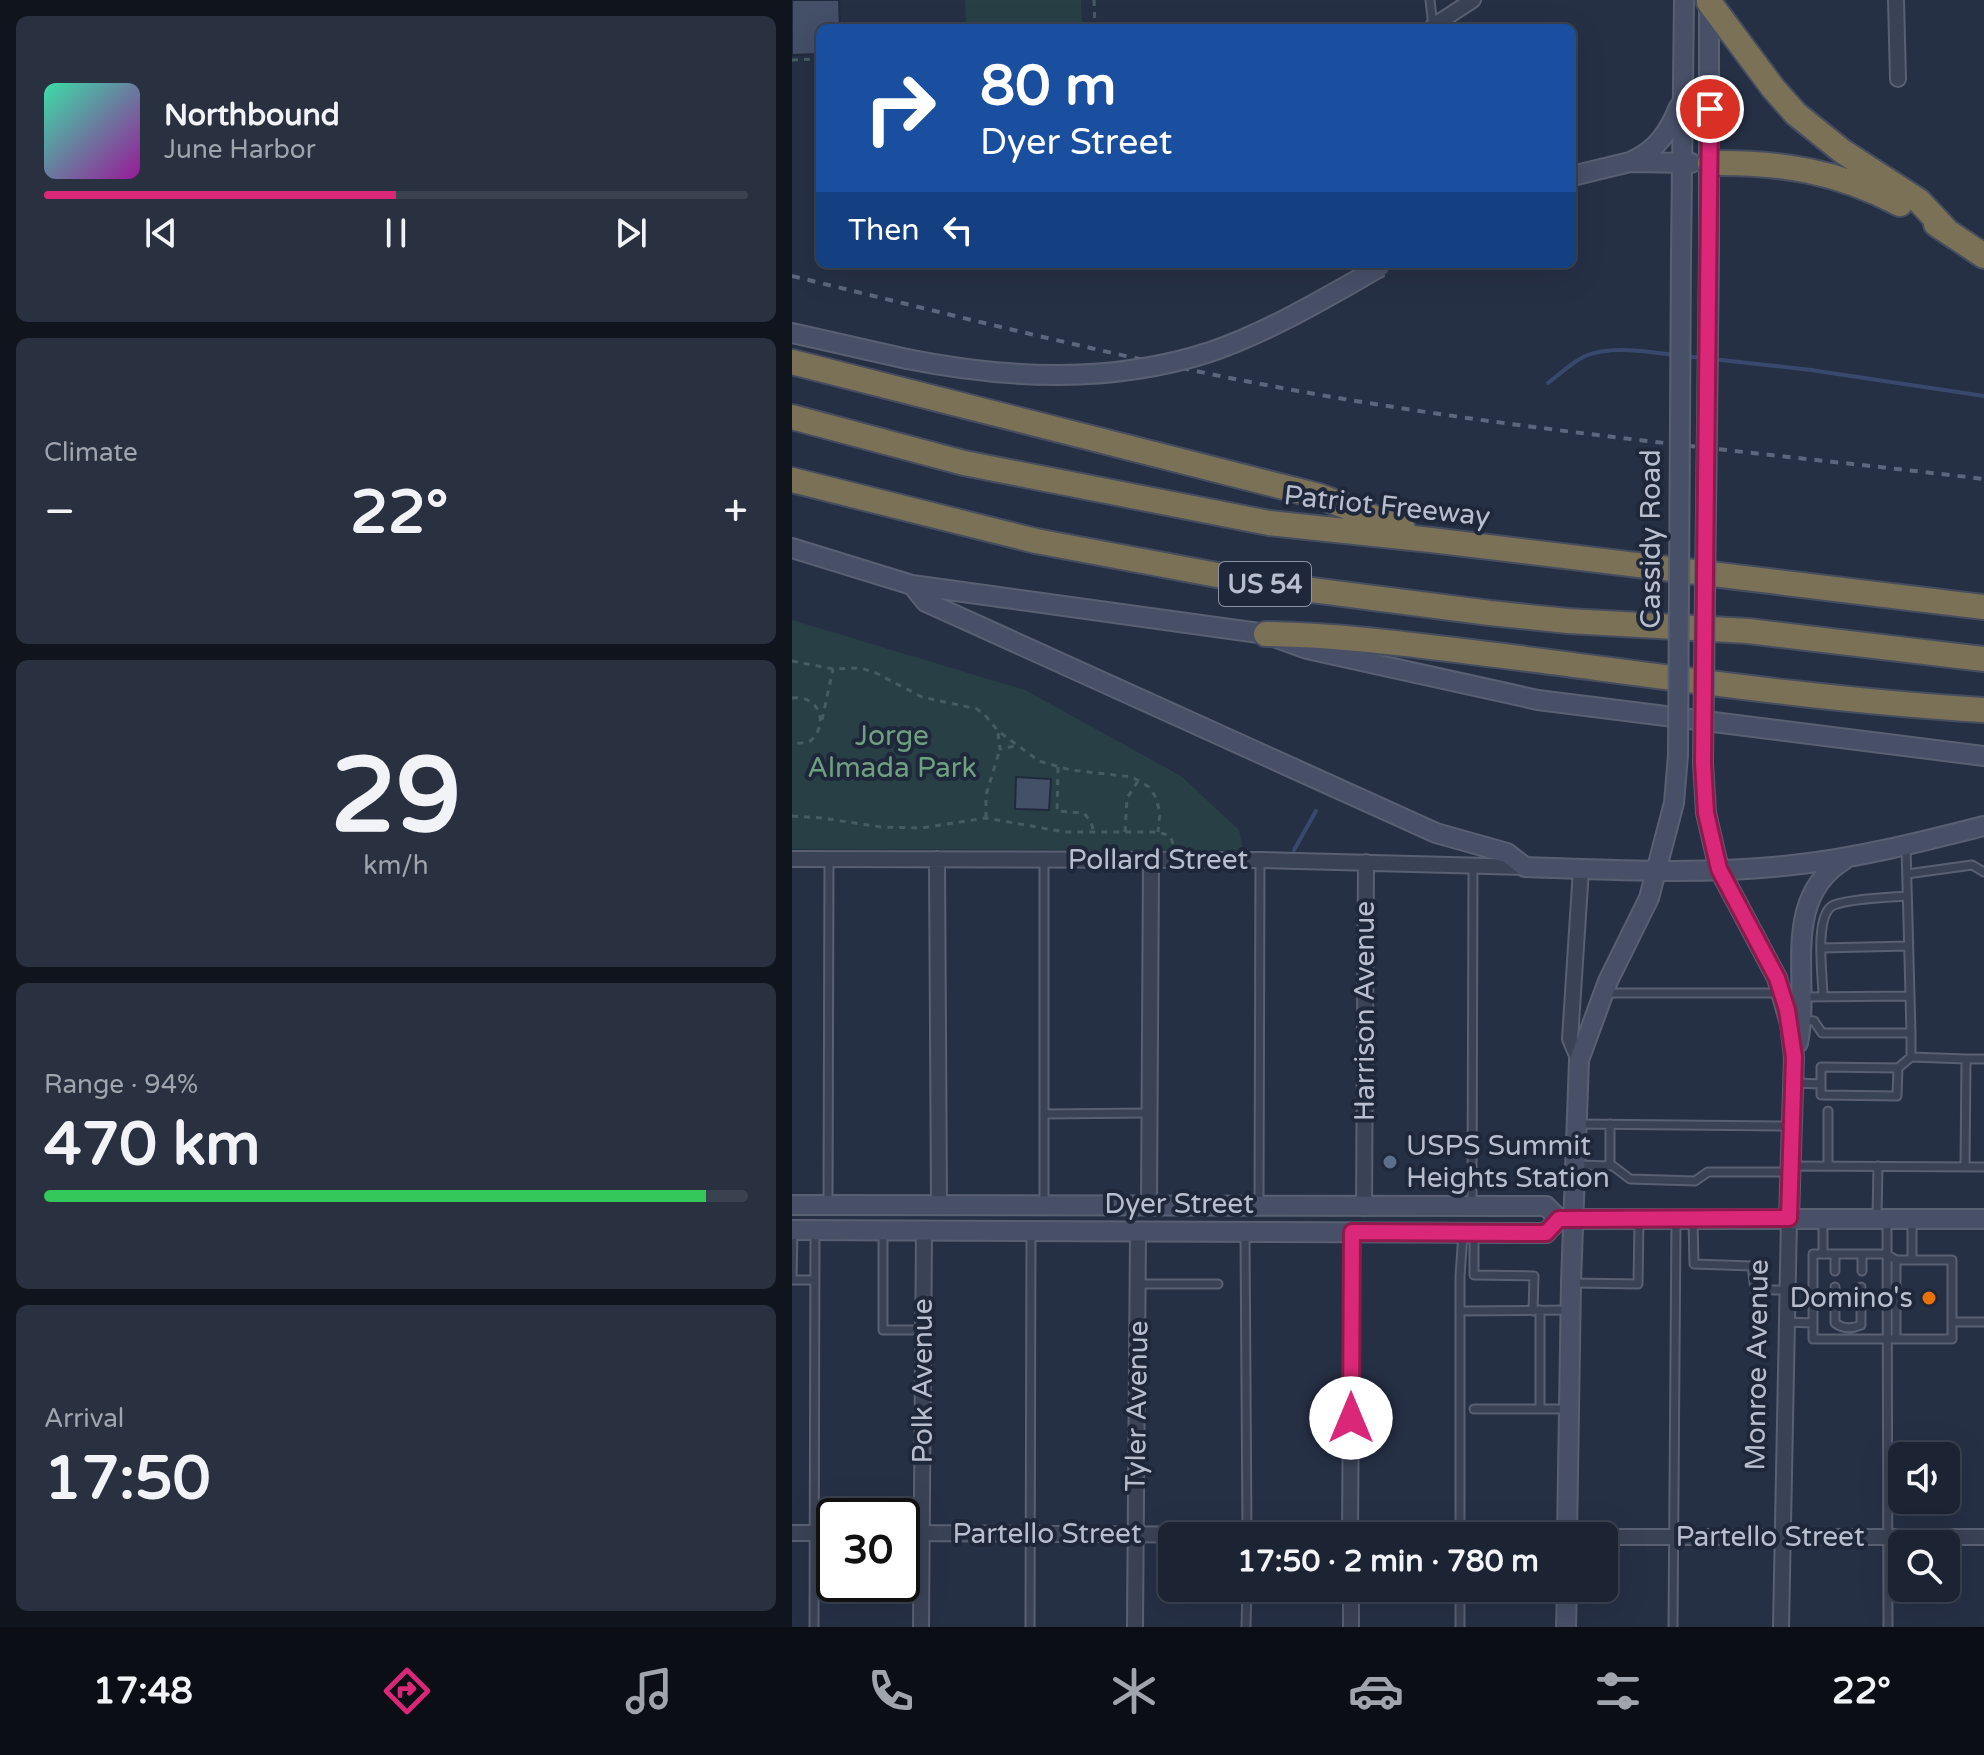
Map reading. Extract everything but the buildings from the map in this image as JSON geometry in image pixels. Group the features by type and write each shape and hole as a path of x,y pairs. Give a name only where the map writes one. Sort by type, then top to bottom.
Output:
{"highway":[{"path":"1709,1 1796,114 1842,151 1919,201 1947,231"},
{"path":"1710,163 1768,164 1833,175 1883,195 1984,256"},
{"path":"792,362 1319,496 1431,540"},
{"name":"Patriot Freeway","path":"792,417 964,463 1269,523 1984,607"},
{"name":"US 54","path":"792,480 1036,541 1265,584 1490,613 1568,621 1748,631 1984,659"},
{"path":"1266,634 1309,635 1446,649 1878,702 1984,710"}],"main road":[{"name":"Cassidy Road","path":"1567,1522 1571,1283 1567,1218 1575,1165 1579,1060 1603,993 1649,898 1674,803 1678,755 1684,0"},
{"name":"Cassidy Road","path":"1709,1 1703,763 1706,813 1719,869 1752,928 1781,993 1787,1010 1794,1057"},
{"path":"1576,175 1645,156 1669,130 1684,97"},
{"path":"1630,162 1710,163"},
{"path":"792,333 907,359 968,369 1040,375 1107,374 1142,369 1211,351 1315,303 1379,268"},
{"path":"792,548 912,585 1266,634 1307,649 1538,700 1984,756"},
{"path":"912,585 926,602 1436,833 1507,853 1525,867 1719,869 1792,865 1848,857 1984,826"},
{"path":"1794,1057 1803,1020 1801,935 1808,903 1826,873 1848,857"},
{"name":"Monroe Avenue","path":"1789,1218 1794,1057"},
{"name":"Dyer Street","path":"792,1205 1546,1206 1567,1218 1984,1219"},
{"path":"875,1230 888,1220 929,1220 936,1216 939,1206"},
{"path":"1138,1232 1144,1221 1154,1218 1249,1215 1262,1207"},
{"name":"Dyer Street","path":"792,1230 1546,1233 1567,1218"},
{"path":"1566,1627 1567,1602"}],"street":[{"path":"1436,24 1473,0"},
{"path":"1896,0 1898,79"},
{"name":"Pollard Street","path":"792,859 1260,860 1525,867"},
{"path":"937,859 939,1206"},
{"path":"1149,1207 1151,860"},
{"name":"Harrison Avenue","path":"1364,1208 1366,862"},
{"path":"1579,1060 1570,1039 1581,869"},
{"name":"Monroe Avenue","path":"1781,1627 1789,1218"},
{"name":"Polk Avenue","path":"921,1627 924,1231"},
{"name":"Tyler Avenue","path":"1135,1627 1138,1232"},
{"path":"1350,1522 1352,1232"},
{"path":"792,1533 814,1533"},
{"name":"Partello Street","path":"922,1533 1158,1534"},
{"name":"Partello Street","path":"1618,1537 1888,1537"},
{"name":"Partello Street","path":"1960,1537 1984,1537"},
{"path":"1351,1602 1351,1627"}],"lane":[{"path":"1430,0 1433,24"},
{"path":"1906,845 1911,1057"},
{"path":"828,1205 829,859"},
{"path":"1044,860 1044,1206"},
{"path":"1260,860 1262,1207"},
{"path":"1907,874 1972,865 1984,872"},
{"path":"1472,1207 1473,866"},
{"path":"1823,997 1824,915 1832,906 1906,896"},
{"path":"1822,948 1908,946"},
{"path":"1603,993 1781,993"},
{"path":"1802,997 1910,996"},
{"path":"1803,1020 1814,1021 1822,1033 1911,1033"},
{"path":"1898,1068 1897,1096 1821,1095 1821,1067 1898,1068 1911,1057 1984,1059"},
{"path":"1965,1167 1966,1059"},
{"path":"1794,1083 1821,1084"},
{"path":"1828,1111 1828,1166"},
{"path":"1044,1114 1149,1113"},
{"path":"1576,1124 1792,1127"},
{"path":"1610,1124 1610,1166"},
{"path":"1575,1165 1610,1166 1630,1179 1695,1181 1708,1172 1828,1166 1984,1167"},
{"path":"1878,1166 1886,1254 1889,1530"},
{"path":"1571,1283 1638,1284 1639,1218"},
{"path":"1684,1218 1694,1264 1752,1266 1755,1290 1787,1290"},
{"path":"1673,1627 1673,1536 1684,1218"},
{"path":"1823,1218 1823,1254"},
{"path":"1912,1218 1912,1260"},
{"path":"792,1230 792,1280 815,1280"},
{"path":"814,1627 815,1230"},
{"path":"875,1230 883,1330 923,1330"},
{"path":"1030,1627 1031,1231"},
{"path":"1245,1233 1247,1522"},
{"path":"1468,1233 1474,1275"},
{"path":"1460,1522 1460,1276 1468,1233"},
{"path":"1813,1254 1835,1254 1886,1254 1896,1260 1952,1260 1952,1339 1813,1339 1813,1254"},
{"path":"1835,1254 1835,1271"},
{"path":"1862,1254 1862,1271"},
{"path":"1896,1260 1896,1339"},
{"path":"1460,1276 1534,1276 1540,1409"},
{"path":"1138,1284 1218,1284"},
{"path":"1835,1287 1835,1323 1842,1328 1861,1325 1861,1287"},
{"path":"1460,1311 1570,1310"},
{"path":"1786,1322 1813,1323"},
{"path":"1952,1322 1984,1322"},
{"path":"1474,1409 1569,1409"},
{"path":"1246,1627 1247,1602"},
{"path":"1460,1602 1460,1627"},
{"path":"1888,1602 1888,1627"}],"path":[{"path":"1094,0 1095,24"},
{"path":"792,60 816,59"},
{"path":"792,661 833,669 861,668 876,673 922,697 977,709 1015,746 1039,761 1092,773 1125,775 1138,781 1149,787 1159,805 1158,832"},
{"path":"792,746 809,742 815,737 833,669"},
{"path":"792,698 806,698 812,702 818,708 821,723"},
{"path":"986,818 986,795 1000,749 998,731"},
{"path":"1000,749 1015,746"},
{"path":"1058,767 1057,811 1084,813 1094,833"},
{"path":"1125,832 1127,798 1138,781"},
{"path":"792,815 904,828 986,818 1038,828 1094,833 1158,832 1170,836 1174,851"}],"green space":[{"path":"965,0 1081,0 1082,24 966,24"},
{"name":"Jorge Almada Park","path":"792,620 1025,690 1181,776 1239,830 1243,850 792,849"}],"waterway":[{"path":"1548,383 1575,362 1596,353 1630,350 1675,355"},
{"path":"1684,356 1703,358"},
{"path":"1712,359 1811,370 1984,396"},
{"path":"1294,850 1316,811"}],"railway":[{"path":"792,276 1140,359 1350,400 1587,434 1984,479"}],"place":[{"name":"USPS Summit Heights Station","path":"1390,1162"},
{"name":"Domino's","path":"1929,1298"}],"route":[{"path":"1351,1418 1352,1232 1546,1233 1559,1219 1789,1218 1794,1057 1787,1010 1777,978 1719,869 1706,813 1703,763 1710,109"}]}
